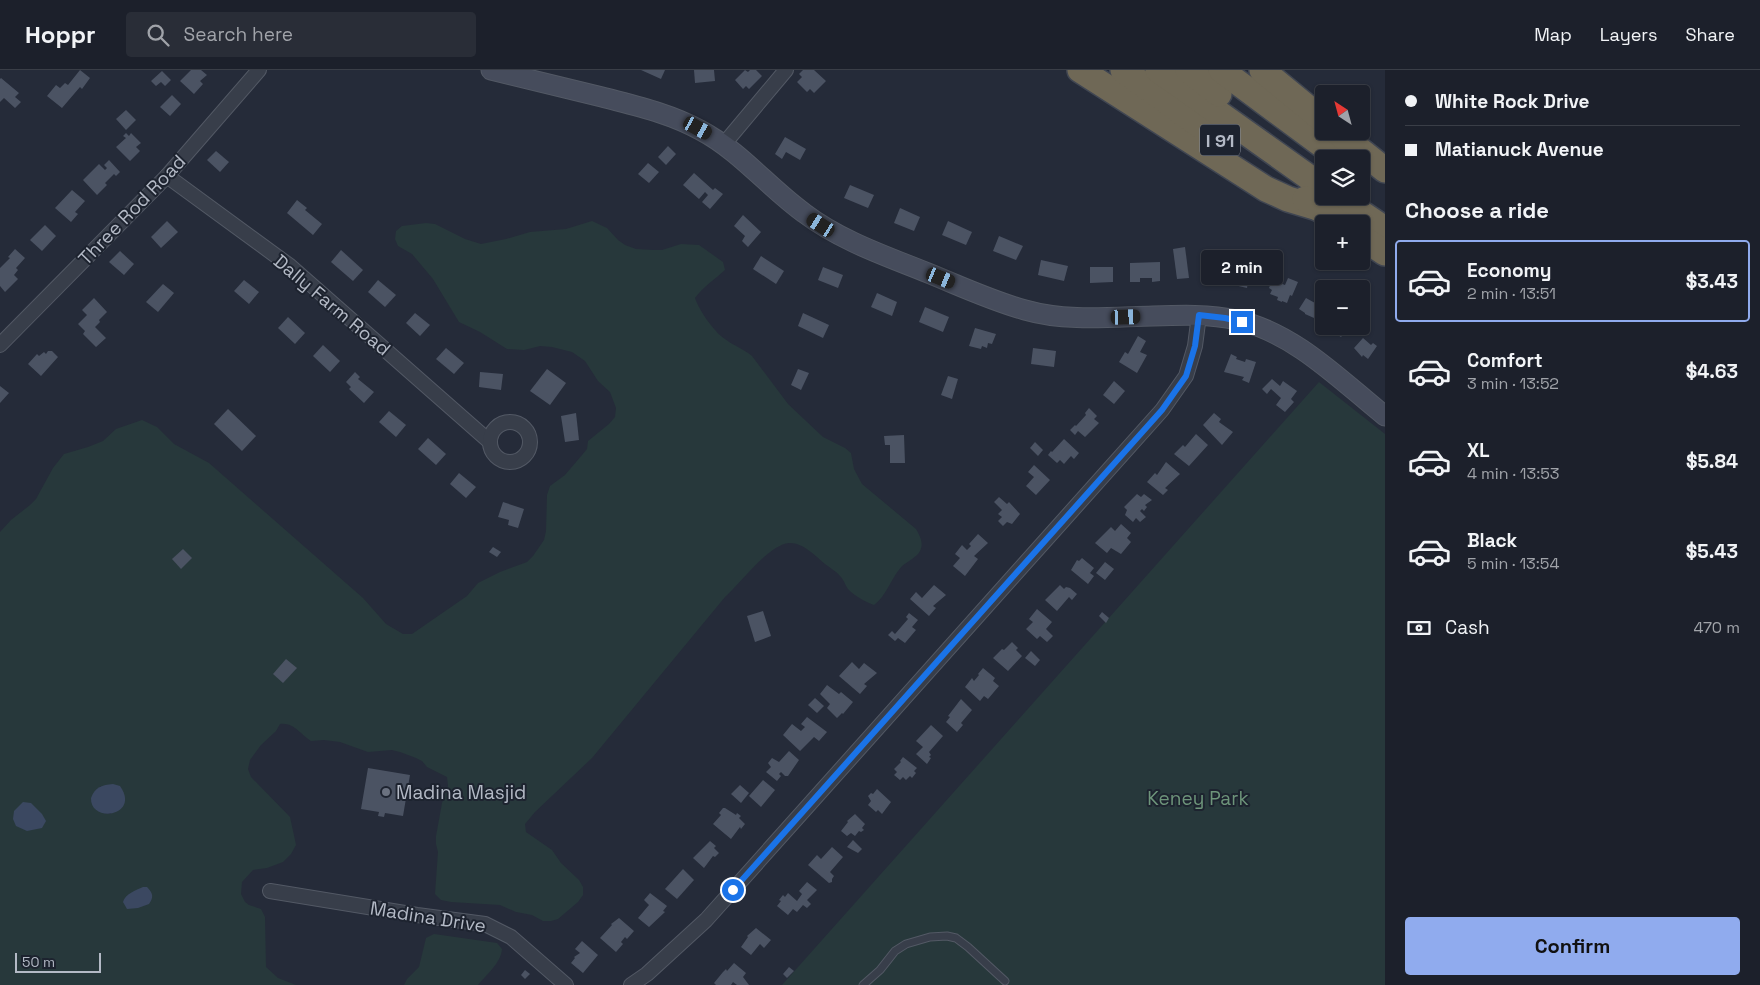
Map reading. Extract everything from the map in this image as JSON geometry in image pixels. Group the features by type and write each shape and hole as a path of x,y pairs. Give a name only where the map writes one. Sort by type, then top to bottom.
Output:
{"highway":[{"path":"1080,70 1266,189 1288,200 1315,199"},
{"name":"I 91","path":"1123,70 1205,130 1315,192"},
{"path":"1158,70 1315,190"},
{"path":"1188,70 1315,164"},
{"path":"1221,70 1329,150"},
{"path":"1262,70 1315,114"},
{"path":"1347,140 1385,170"},
{"path":"1370,179 1385,189"},
{"path":"1370,203 1385,214"},
{"path":"1339,205 1385,229"},
{"path":"1370,243 1385,253"}],"street":[{"name":"Three Rod Road","path":"0,345 167,176 259,70"},
{"path":"491,70 662,113 698,128 724,144 795,206 832,231 886,256 1014,306 1042,314 1072,318 1199,315 1240,321 1260,327 1312,357 1385,416"},
{"path":"724,144 786,70"},
{"name":"Dally Farm Road","path":"167,176 290,266 490,442"},
{"path":"632,985 647,974 706,920 1162,410 1186,376 1195,346 1199,315"},
{"name":"Madina Drive","path":"270,891 485,924 511,937 566,985"}],"lane":[{"path":"863,985 880,970 895,951 906,944 930,937 947,936 956,938 968,947 1005,981"}],"green space":[{"path":"592,221 607,228 625,245 636,249 662,250 681,244 699,245 723,262 725,270 695,298 703,314 721,336 752,356 788,404 823,437 851,453 854,469 862,484 916,529 922,542 919,553 902,566 874,605 853,594 837,573 808,550 794,543 781,545 772,550 755,566 725,597 592,758 535,812 525,824 526,832 552,850 583,887 583,895 578,902 558,919 543,921 532,915 516,912 500,905 451,902 441,900 435,894 438,852 436,836 442,803 448,786 447,777 427,767 422,761 400,752 392,750 368,752 340,742 311,741 293,727 280,724 250,760 248,769 251,777 290,817 296,845 283,862 267,868 253,870 242,882 241,894 249,905 261,909 265,917 266,967 278,978 296,985 0,985 0,532 36,499 53,468 64,454 103,441 116,429 142,420 157,427 174,444 209,463 363,598 386,624 403,634 412,634 467,596 478,583 527,562 533,556 544,540 547,495 550,486 565,475 587,449 588,441 615,417 616,408 610,392 598,381 585,361 572,352 540,346 524,350 507,349 480,332 459,322 433,279 412,254 398,246 395,239 396,231 402,226 426,223 435,224 465,239 481,244 530,232 566,229","holes":["101,786 111,814 103,813 95,791"]},
{"name":"Keney Park","path":"1319,382 1385,434 1385,985 782,985"},
{"path":"434,934 497,943 502,949 501,954 496,964 478,985 404,985 407,979 419,967 426,938"}],"water":[{"path":"113,784 120,786 125,796 124,804 120,810 105,814 93,806 91,798 99,787"},
{"path":"23,802 31,803 42,814 46,821 42,828 27,831 16,826 13,819 14,811"},
{"path":"143,887 147,887 152,893 152,899 149,904 127,909 123,902 124,899"}],"building":[{"path":"80,70 90,78 82,89 80,87 62,108 47,96 56,85 60,88 65,83 68,85"},
{"path":"191,70 201,70 207,75 200,81 203,84 194,94 180,81"},
{"path":"641,70 665,70 661,79"},
{"path":"694,70 714,70 715,81 695,83"},
{"path":"745,70 748,72 756,70 762,76 749,89 746,86 743,89 735,80"},
{"path":"803,70 814,70 826,81 814,93 810,89 807,92 797,82 802,77 799,74"},
{"path":"162,71 171,80 165,86 161,82 156,86 151,81"},
{"path":"1,78 19,93 15,97 21,102 15,108 4,98 0,102"},
{"path":"172,95 181,104 170,116 160,107"},
{"path":"126,110 136,120 126,130 116,119"},
{"path":"126,133 129,136 131,133 141,143 136,147 140,151 130,161 116,147 126,138 123,136"},
{"path":"785,137 806,149 800,160 786,152 782,159 775,154"},
{"path":"668,146 676,154 666,165 658,157"},
{"path":"216,151 229,162 220,172 207,160"},
{"path":"109,160 120,172 116,176 114,174 105,183 107,185 97,195 83,180 99,164 105,170 107,168 104,165"},
{"path":"648,163 659,172 649,183 638,174"},
{"path":"694,173 713,190 715,188 723,194 710,209 702,202 708,195 705,192 699,199 683,185"},
{"path":"850,185 874,195 868,208 844,198"},
{"path":"72,190 85,201 75,212 78,214 71,222 55,208"},
{"path":"297,200 307,208 305,210 322,224 313,235 287,213"},
{"path":"900,208 920,217 914,231 894,223"},
{"path":"743,215 761,232 748,247 742,241 745,236 734,226"},
{"path":"167,221 178,232 161,248 151,237"},
{"path":"948,221 972,232 966,245 942,235"},
{"path":"45,225 56,236 42,251 30,240"},
{"path":"999,236 1023,246 1016,260 993,251"},
{"path":"1185,247 1189,278 1177,279 1173,249"},
{"path":"15,249 25,258 16,268 18,270 14,275 18,279 5,292 0,286 0,268 10,258 8,257"},
{"path":"341,250 363,270 353,281 331,262"},
{"path":"120,251 134,264 124,275 109,262"},
{"path":"761,256 784,271 776,284 753,269"},
{"path":"1041,260 1068,266 1064,281 1038,275"},
{"path":"1160,262 1160,281 1152,282 1152,278 1140,278 1140,282 1130,282 1130,263"},
{"path":"823,267 843,275 838,288 818,280"},
{"path":"1090,267 1113,267 1113,282 1090,283"},
{"path":"1244,268 1250,269 1247,288 1230,284 1232,271 1243,273"},
{"path":"1288,278 1298,282 1287,303 1277,300 1278,297 1270,294 1272,290 1269,288 1272,280 1285,285"},
{"path":"244,280 259,292 249,304 234,291"},
{"path":"378,280 396,295 385,307 368,292"},
{"path":"163,284 174,293 158,312 146,302"},
{"path":"877,293 897,302 892,316 871,307"},
{"path":"94,298 107,312 95,327 106,338 96,347 83,334 85,331 78,324 87,315 82,310"},
{"path":"1306,298 1315,303 1314,318 1299,309"},
{"path":"925,307 949,317 943,332 919,322"},
{"path":"415,313 430,325 420,336 406,323"},
{"path":"803,313 829,325 823,338 798,326"},
{"path":"288,317 305,333 295,344 278,328"},
{"path":"975,328 996,334 992,344 988,343 987,348 982,346 981,349 969,346"},
{"path":"1138,336 1146,341 1140,352 1147,355 1137,373 1119,362 1125,352 1128,354"},
{"path":"1363,338 1371,345 1373,343 1377,346 1368,359 1363,355 1362,357 1354,348"},
{"path":"323,345 340,361 330,372 313,356"},
{"path":"446,348 464,363 454,374 436,359"},
{"path":"1033,348 1056,351 1054,367 1031,364"},
{"path":"48,351 52,351 58,357 41,376 28,364 37,354 39,356 44,352 46,354"},
{"path":"1231,354 1237,357 1236,359 1245,362 1246,359 1256,362 1249,383 1242,380 1244,377 1224,372"},
{"path":"547,369 566,383 550,405 530,391"},
{"path":"798,369 809,373 801,390 791,385"},
{"path":"355,372 360,377 358,379 374,392 364,403 349,389 351,387 346,382"},
{"path":"480,372 503,374 501,390 479,387"},
{"path":"948,376 958,379 952,399 941,395"},
{"path":"1272,379 1280,386 1283,381 1297,391 1291,399 1294,402 1285,412 1276,405 1281,398 1271,389 1267,394 1262,389"},
{"path":"1114,381 1125,391 1114,404 1103,395"},
{"path":"0,386 9,393 0,403"},
{"path":"1089,408 1097,416 1094,419 1099,423 1085,437 1078,431 1075,435 1070,430 1086,415 1085,413"},
{"path":"228,409 256,436 242,451 214,424"},
{"path":"389,411 406,425 396,437 379,422"},
{"path":"576,413 579,440 565,442 561,416"},
{"path":"1214,413 1221,419 1219,422 1233,432 1222,445 1203,425"},
{"path":"1196,434 1208,445 1189,466 1174,454 1183,445 1185,447"},
{"path":"904,435 905,463 890,463 890,445 885,445 884,436"},
{"path":"428,438 446,454 436,465 418,449"},
{"path":"1064,439 1079,453 1074,459 1071,456 1064,464 1060,460 1057,463 1048,455"},
{"path":"1035,442 1043,450 1038,456 1030,448"},
{"path":"1166,462 1180,474 1165,488 1168,490 1163,495 1147,482 1155,473 1157,475"},
{"path":"1034,465 1050,480 1036,495 1026,486 1034,477 1028,472"},
{"path":"459,473 476,487 466,498 450,484"},
{"path":"1137,494 1141,497 1144,494 1152,500 1145,505 1147,507 1144,511 1142,509 1140,511 1146,517 1140,522 1136,518 1133,522 1125,515 1127,510 1124,507"},
{"path":"999,497 1007,504 1009,502 1020,514 1012,524 1007,522 1003,526 998,521 1002,517 998,514 1002,510 994,502"},
{"path":"503,502 524,509 518,528 508,525 509,520 498,517"},
{"path":"1121,524 1131,533 1127,538 1131,542 1121,554 1111,548 1107,553 1095,543 1111,527 1115,531"},
{"path":"978,534 988,543 974,556 978,559 965,576 953,566 960,558 955,554 962,545 967,550 971,546 969,544"},
{"path":"493,547 501,552 497,557 489,552"},
{"path":"183,549 192,558 181,569 172,559"},
{"path":"1082,558 1094,568 1090,573 1094,576 1088,584 1071,570 1077,560 1079,561"},
{"path":"1105,562 1114,569 1105,580 1096,573"},
{"path":"934,585 946,595 933,606 936,608 929,616 910,599 916,592 922,598"},
{"path":"1060,585 1064,589 1066,587 1070,588 1077,594 1072,600 1069,597 1057,611 1045,600"},
{"path":"1037,609 1052,622 1046,629 1053,636 1047,642 1040,636 1037,639 1026,629 1033,622 1029,619"},
{"path":"763,611 771,636 755,642 747,616"},
{"path":"1102,612 1109,618 1106,623 1099,616"},
{"path":"909,613 918,620 912,627 916,630 905,643 898,638 895,641 888,635 892,631 895,634 908,619 906,617"},
{"path":"1012,642 1022,656 1008,671 993,658"},
{"path":"1031,651 1040,660 1035,666 1025,658"},
{"path":"286,659 297,668 283,683 273,674"},
{"path":"852,662 859,669 864,663 877,673 864,684 867,686 860,694 839,676"},
{"path":"983,668 995,678 993,681 999,686 988,699 984,696 980,701 965,687 972,678 974,681"},
{"path":"827,685 839,694 841,692 853,702 837,718 827,708 830,704 820,694"},
{"path":"815,698 824,706 817,713 808,705"},
{"path":"961,699 972,710 961,723 963,725 957,732 946,722 950,717 948,716"},
{"path":"807,717 827,732 819,741 814,737 800,751 783,735 792,724 801,731 805,727 801,724"},
{"path":"931,725 943,736 929,752 931,755 929,757 931,758 927,764 916,754 923,747 916,741"},
{"path":"789,751 799,760 788,776 781,772 779,774 781,776 777,781 766,772 771,767 768,763 772,758 779,762"},
{"path":"903,757 917,768 912,778 910,776 906,780 903,777 900,780 894,775 897,772 894,769"},
{"name":"Madina Masjid","path":"368,768 410,775 403,816 385,813 384,817 378,816 379,812 361,809"},
{"path":"763,780 775,790 761,807 749,796"},
{"path":"740,785 749,793 741,803 731,794"},
{"path":"877,789 891,802 882,814 878,810 876,812 868,805 871,801 868,796"},
{"path":"723,808 736,815 737,813 745,824 741,829 740,827 731,839 713,824 721,815 719,813"},
{"path":"855,814 865,824 862,828 864,830 859,831 855,836 851,833 847,836 841,831 847,821"},
{"path":"853,840 862,849 858,853 847,847"},
{"path":"710,841 716,846 714,848 719,853 715,857 713,856 704,868 693,858"},
{"path":"832,847 843,857 830,872 834,876 832,882 829,883 808,865 817,855 821,859"},
{"path":"683,869 694,880 677,899 665,889"},
{"path":"807,882 817,890 807,900 811,904 807,908 803,905 797,912 793,909 788,915 777,906 783,895 785,897 788,893 797,901 802,894 799,891"},
{"path":"650,893 667,906 663,911 665,912 649,927 638,918 649,905 644,900"},
{"path":"619,918 634,931 627,939 625,937 621,942 623,944 616,952 600,938 611,924"},
{"path":"756,928 771,940 764,948 760,944 751,955 741,947 747,936"},
{"path":"582,941 598,955 583,973 571,963 574,957 580,953 575,949"},
{"path":"734,963 746,973 743,977 749,985 737,985 733,982 731,985 716,985 714,983 723,972 726,969 727,971"},
{"path":"789,967 794,971 787,978 783,974"},
{"path":"525,970 530,974 525,979 521,975"}],"place":[{"name":"Madina Masjid","path":"386,792"}],"route":[{"path":"733,890 1162,410 1186,376 1195,346 1199,315 1242,322"}]}
